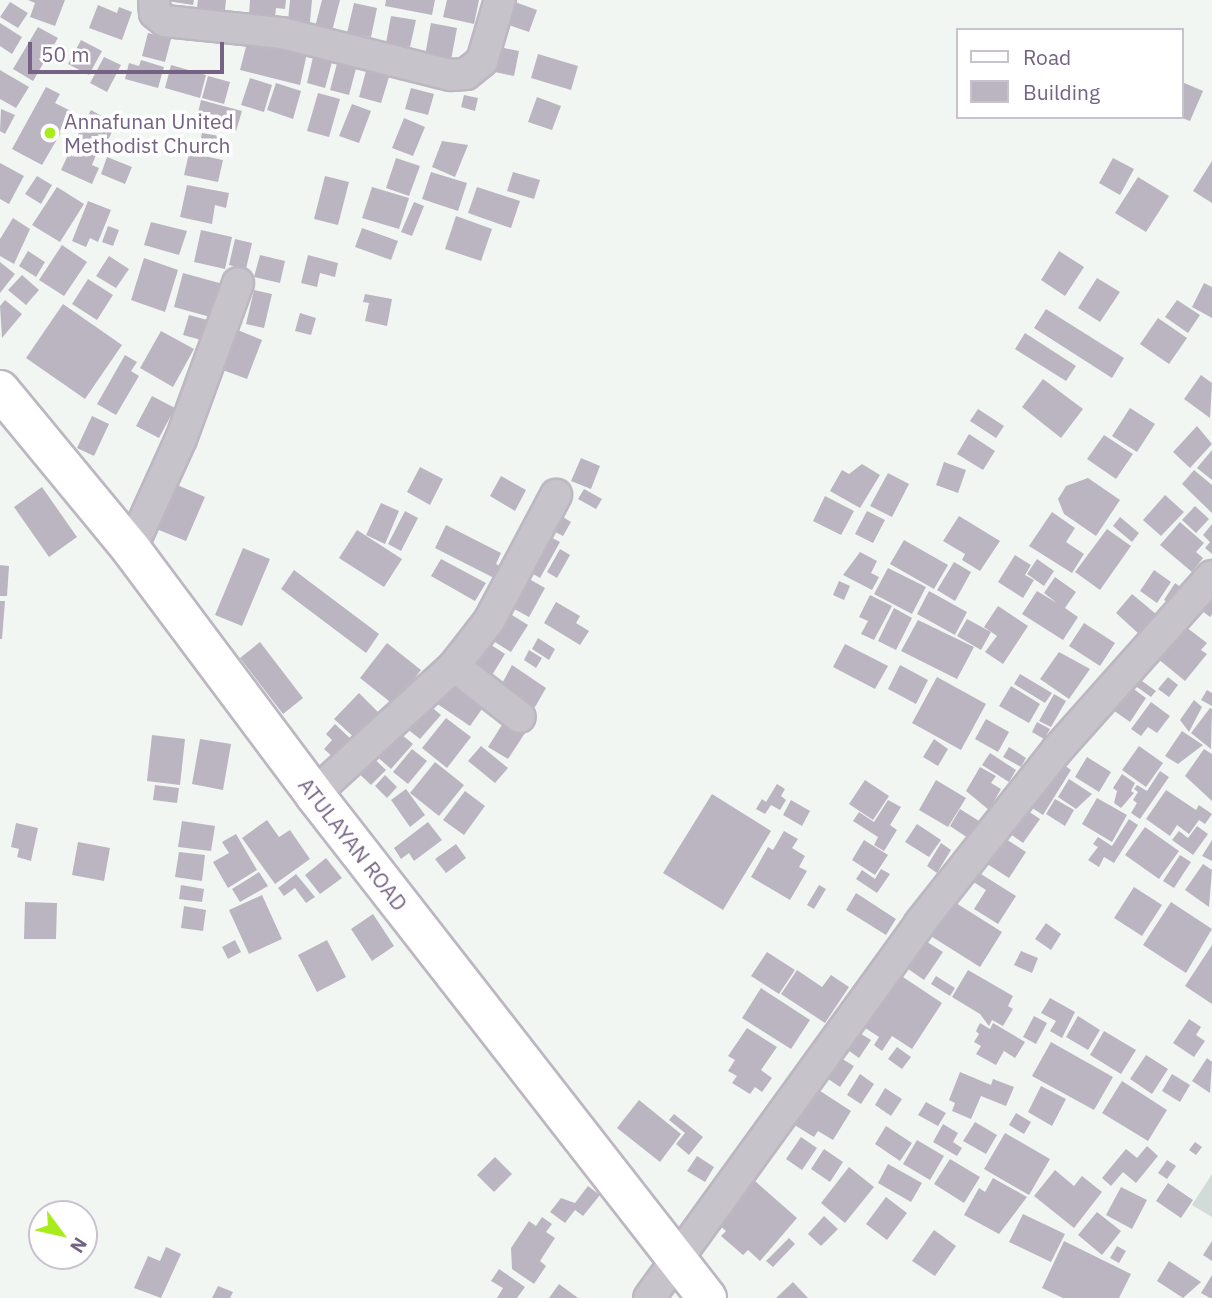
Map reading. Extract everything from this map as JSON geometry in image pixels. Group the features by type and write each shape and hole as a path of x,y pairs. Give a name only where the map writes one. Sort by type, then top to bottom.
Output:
{"main road":[{"name":"ATULAYAN ROAD","path":"0,390 131,549 314,794 707,1298"}],"street":[{"path":"154,0 155,13 165,21 282,33 451,75 466,74 482,61 500,0"},
{"path":"131,549 181,439 238,283"},
{"path":"314,794 454,666 489,621 556,495"},
{"path":"649,1298 675,1256 920,923 1056,750 1212,576"},
{"path":"454,666 520,717"}],"shaded area":[{"path":"1212,1174 1212,1217 1192,1205"}],"building":[{"path":"28,0 65,0 55,26 30,17 35,3"},
{"path":"161,0 194,0 193,5"},
{"path":"198,0 226,0 225,10 197,8"},
{"path":"250,0 286,0 285,9 276,8 275,17 249,15"},
{"path":"290,0 312,0 310,22 288,21"},
{"path":"322,0 340,0 331,35 314,31"},
{"path":"386,0 435,0 432,15 385,6"},
{"path":"447,0 479,0 474,24 443,17"},
{"path":"10,2 28,13 18,28 0,17"},
{"path":"515,2 537,10 529,32 506,24"},
{"path":"354,3 377,8 371,37 347,33"},
{"path":"98,5 117,13 119,7 132,12 122,40 89,28"},
{"path":"391,16 416,20 410,47 386,43"},
{"path":"0,23 22,37 12,54 0,46"},
{"path":"431,23 457,28 449,71 423,66"},
{"path":"38,27 58,38 33,81 13,69"},
{"path":"148,33 171,39 165,62 142,56"},
{"path":"248,39 307,53 300,85 240,70"},
{"path":"81,40 102,51 89,75 68,64"},
{"path":"495,46 519,51 514,76 490,71"},
{"path":"538,54 578,66 571,90 531,78"},
{"path":"339,56 358,61 349,95 330,90"},
{"path":"104,57 121,65 107,92 90,83"},
{"path":"313,57 332,62 325,88 307,83"},
{"path":"141,60 164,67 158,88 125,79 129,63 139,66"},
{"path":"171,65 206,75 200,98 165,88"},
{"path":"0,70 29,87 16,108 0,99"},
{"path":"366,71 389,77 381,103 359,97"},
{"path":"208,76 230,82 224,104 202,98"},
{"path":"250,78 272,85 264,112 241,105"},
{"path":"276,83 301,91 293,119 267,110"},
{"path":"1184,83 1203,91 1190,121 1184,119"},
{"path":"46,87 60,94 55,103 73,112 42,165 12,149"},
{"path":"411,88 434,94 428,115 405,109"},
{"path":"318,93 340,99 329,137 307,131"},
{"path":"464,95 478,98 475,111 461,107"},
{"path":"537,97 561,106 552,130 528,122"},
{"path":"201,100 242,111 236,131 197,117"},
{"path":"352,104 371,111 359,143 339,136"},
{"path":"1,109 15,115 5,134 0,131"},
{"path":"91,110 116,124 102,152 76,138"},
{"path":"404,118 425,127 413,156 392,148"},
{"path":"202,133 225,137 221,153 199,148"},
{"path":"442,141 468,145 455,177 432,167"},
{"path":"73,144 96,155 92,165 99,168 92,184 61,170"},
{"path":"189,153 223,160 218,182 184,175"},
{"path":"107,157 132,167 125,184 101,174"},
{"path":"396,158 420,166 409,196 386,188"},
{"path":"1113,158 1134,169 1120,195 1099,183"},
{"path":"1212,161 1212,203 1193,191"},
{"path":"0,163 24,176 9,204 0,199"},
{"path":"431,172 467,183 458,211 422,199"},
{"path":"513,172 540,180 534,199 507,191"},
{"path":"37,176 52,185 41,204 25,194"},
{"path":"325,176 349,182 338,225 314,219"},
{"path":"1138,177 1169,196 1146,232 1115,213"},
{"path":"187,185 229,193 226,208 215,205 212,224 180,217"},
{"path":"57,187 84,204 60,242 32,225"},
{"path":"372,187 409,198 399,229 362,218"},
{"path":"477,187 520,201 511,228 468,213"},
{"path":"88,201 111,210 98,242 90,238 86,247 72,241"},
{"path":"414,202 424,206 412,236 401,232"},
{"path":"456,216 492,229 481,261 445,249"},
{"path":"13,218 30,229 14,264 0,256 0,239"},
{"path":"151,222 187,231 179,255 144,245"},
{"path":"108,226 119,230 113,246 102,242"},
{"path":"362,228 398,241 391,260 355,247"},
{"path":"201,230 232,237 225,269 194,262"},
{"path":"235,239 252,243 246,269 229,265"},
{"path":"62,245 87,262 64,296 39,280"},
{"path":"28,251 45,262 36,277 19,266"},
{"path":"1059,251 1084,267 1065,296 1041,280"},
{"path":"260,255 285,261 280,283 254,277"},
{"path":"308,255 338,263 335,277 320,273 317,287 301,283"},
{"path":"109,256 129,269 116,288 96,276"},
{"path":"144,258 178,270 165,312 131,300"},
{"path":"0,262 15,274 0,293"},
{"path":"183,273 223,284 214,318 174,307"},
{"path":"22,275 39,290 26,305 8,290"},
{"path":"1097,278 1120,292 1100,322 1078,308"},
{"path":"88,279 113,295 97,320 72,304"},
{"path":"1204,283 1212,287 1212,318 1192,307"},
{"path":"254,290 272,294 264,328 246,324"},
{"path":"365,294 392,299 387,326 365,321 369,303 363,302"},
{"path":"5,300 22,314 2,338 0,306"},
{"path":"1177,300 1200,315 1188,333 1165,317"},
{"path":"63,304 122,345 85,399 26,358"},
{"path":"1046,309 1124,358 1112,378 1034,328"},
{"path":"300,313 316,318 311,335 295,331"},
{"path":"189,315 211,321 205,341 183,335"},
{"path":"1158,318 1187,338 1169,364 1140,344"},
{"path":"228,326 262,340 247,379 212,366"},
{"path":"161,331 194,349 173,387 140,368"},
{"path":"1025,333 1076,366 1066,381 1015,349"},
{"path":"125,355 137,362 131,371 139,376 116,415 97,404"},
{"path":"1201,375 1212,383 1210,418 1184,399"},
{"path":"1043,379 1083,409 1061,438 1022,407"},
{"path":"152,396 175,408 159,438 136,426"},
{"path":"1130,408 1155,424 1137,452 1112,436"},
{"path":"978,409 1004,426 996,438 970,421"},
{"path":"92,416 109,424 94,456 77,448"},
{"path":"1197,426 1212,444 1190,468 1173,452"},
{"path":"969,434 995,451 983,470 957,454"},
{"path":"1104,435 1133,454 1116,479 1087,459"},
{"path":"1212,450 1212,480 1197,468"},
{"path":"581,458 600,466 591,489 571,481"},
{"path":"944,462 966,470 958,493 936,485"},
{"path":"862,464 880,475 860,508 830,491 842,470 849,474"},
{"path":"420,467 443,479 430,505 407,492"},
{"path":"1194,470 1212,485 1212,513 1182,484"},
{"path":"888,473 909,484 892,517 870,506"},
{"path":"501,476 526,490 515,511 490,496"},
{"path":"1088,478 1120,500 1096,536 1064,514 1058,499 1066,486"},
{"path":"168,481 205,497 186,541 149,526"},
{"path":"42,487 77,537 49,557 14,507"},
{"path":"584,489 602,499 596,509 578,499"},
{"path":"1165,495 1184,512 1161,536 1143,520"},
{"path":"825,496 854,511 841,535 813,521"},
{"path":"381,503 399,511 385,544 366,535"},
{"path":"1195,506 1209,519 1196,533 1182,520"},
{"path":"405,511 418,518 401,551 388,544"},
{"path":"867,511 885,520 873,543 855,534"},
{"path":"555,512 571,522 563,536 546,527"},
{"path":"1052,512 1075,528 1066,542 1084,554 1072,573 1029,546"},
{"path":"959,516 1000,541 980,571 962,560 965,554 943,541"},
{"path":"1120,517 1139,533 1132,542 1113,526"},
{"path":"1180,522 1204,543 1196,552 1203,558 1192,572 1160,545"},
{"path":"1212,524 1212,554 1205,548 1210,542 1203,535"},
{"path":"446,525 501,553 496,564 504,568 498,580 435,548"},
{"path":"1107,529 1131,546 1100,590 1075,572"},
{"path":"357,530 402,559 384,587 339,558"},
{"path":"543,533 560,542 540,578 523,568"},
{"path":"904,540 948,565 934,589 890,564"},
{"path":"243,548 270,559 242,626 215,615"},
{"path":"560,549 570,555 557,578 547,572"},
{"path":"860,552 877,561 871,573 879,577 872,590 843,575"},
{"path":"1015,555 1031,565 1025,575 1034,580 1023,598 998,582"},
{"path":"441,559 486,583 475,601 431,576"},
{"path":"1037,559 1054,571 1044,586 1027,574"},
{"path":"954,562 971,572 955,601 937,590"},
{"path":"0,565 9,566 7,596 0,596"},
{"path":"888,568 926,587 912,614 874,594"},
{"path":"294,570 379,634 366,653 281,589"},
{"path":"1154,570 1171,582 1157,603 1140,591"},
{"path":"524,576 545,588 529,617 507,605"},
{"path":"1055,577 1076,592 1065,608 1078,617 1063,640 1022,614 1037,591 1057,603 1044,593"},
{"path":"839,581 850,586 844,600 833,595"},
{"path":"1175,583 1182,588 1171,604 1164,600"},
{"path":"929,591 967,612 955,635 917,614"},
{"path":"1132,594 1156,614 1139,634 1116,613"},
{"path":"870,595 892,606 874,640 861,634 868,621 859,617"},
{"path":"1212,595 1212,614 1210,617 1193,604"},
{"path":"0,601 5,601 2,639 0,639"},
{"path":"556,602 580,616 576,623 589,631 580,645 544,623"},
{"path":"998,606 1028,626 1003,664 985,652 997,636 984,627"},
{"path":"894,608 912,618 896,650 878,641"},
{"path":"504,610 528,625 511,652 487,637"},
{"path":"967,619 991,632 981,650 957,636"},
{"path":"918,620 974,647 957,679 901,651"},
{"path":"1084,623 1115,643 1100,666 1069,646"},
{"path":"1170,627 1180,635 1186,627 1207,643 1201,650 1207,654 1185,681 1157,658"},
{"path":"538,638 555,649 549,660 532,649"},
{"path":"482,639 505,654 492,675 469,660"},
{"path":"260,642 303,698 283,714 240,658"},
{"path":"387,643 421,670 394,705 360,678"},
{"path":"845,644 888,666 875,689 833,667"},
{"path":"529,650 542,658 536,668 524,660"},
{"path":"1059,652 1090,669 1069,699 1040,679"},
{"path":"512,665 546,688 535,707 498,691"},
{"path":"900,665 928,680 916,704 888,689"},
{"path":"1020,674 1052,693 1045,703 1014,684"},
{"path":"450,676 487,702 470,726 433,701"},
{"path":"1135,676 1156,691 1151,697 1130,682"},
{"path":"937,677 986,704 961,750 912,723"},
{"path":"1168,677 1178,685 1169,697 1158,689"},
{"path":"1120,679 1146,698 1130,722 1103,703"},
{"path":"1011,686 1040,704 1029,723 999,706"},
{"path":"1207,690 1212,693 1212,706 1201,700"},
{"path":"359,693 382,716 358,741 334,719"},
{"path":"1054,694 1066,701 1051,727 1039,721"},
{"path":"422,699 441,715 420,739 401,724"},
{"path":"1194,700 1202,707 1189,732 1180,720"},
{"path":"1151,702 1170,716 1157,733 1148,727 1141,736 1131,729"},
{"path":"1210,708 1212,709 1211,749 1191,733"},
{"path":"446,718 471,737 447,768 422,748"},
{"path":"986,719 1009,732 998,752 975,739"},
{"path":"505,720 525,733 508,759 488,747"},
{"path":"1037,722 1050,729 1044,739 1032,732"},
{"path":"335,724 354,742 336,760 324,749 332,740 326,734"},
{"path":"395,729 413,744 391,769 374,754"},
{"path":"1182,731 1203,745 1178,764 1165,756"},
{"path":"152,735 185,739 180,785 147,781"},
{"path":"200,739 231,744 223,790 192,784"},
{"path":"934,739 948,749 938,766 923,757"},
{"path":"481,746 508,768 495,783 468,761"},
{"path":"1139,746 1163,763 1146,787 1122,770"},
{"path":"1009,747 1026,758 1021,767 1003,757"},
{"path":"412,749 427,761 408,784 393,772"},
{"path":"1204,749 1212,754 1212,801 1185,776"},
{"path":"367,752 386,770 371,785 352,767"},
{"path":"990,753 1016,770 1009,782 982,765"},
{"path":"1087,757 1111,772 1099,792 1075,777"},
{"path":"435,762 464,785 439,816 410,793"},
{"path":"1064,765 1071,770 1043,815 1026,804 1049,767 1059,774"},
{"path":"980,767 996,776 991,783 1001,789 989,810 966,791"},
{"path":"1160,771 1169,777 1140,819 1131,813 1137,803 1133,800 1138,792 1134,789 1137,785 1147,791"},
{"path":"1122,774 1135,783 1131,791 1134,793 1121,808 1114,803 1117,791 1113,788"},
{"path":"385,775 397,787 387,798 375,786"},
{"path":"1069,779 1092,794 1076,809 1058,797"},
{"path":"865,780 889,796 873,820 849,804"},
{"path":"936,780 966,798 948,827 919,810"},
{"path":"777,784 785,789 781,796 786,800 780,810 771,805 765,814 756,809 762,799 766,802"},
{"path":"155,785 179,788 177,803 153,800"},
{"path":"406,789 425,815 410,827 391,800"},
{"path":"1166,790 1196,810 1199,805 1212,814 1205,824 1199,820 1189,834 1177,825 1170,836 1146,819"},
{"path":"465,791 485,806 464,835 443,820"},
{"path":"712,794 771,831 723,910 663,873"},
{"path":"1097,798 1127,815 1112,842 1082,824"},
{"path":"1055,799 1074,810 1065,826 1046,814"},
{"path":"791,800 810,811 802,826 783,815"},
{"path":"888,800 901,807 890,825 897,830 884,851 874,845 878,837 853,821 859,812 874,822"},
{"path":"1022,807 1040,819 1023,843 1006,831"},
{"path":"960,809 979,821 968,838 950,826"},
{"path":"1129,819 1138,825 1114,863 1104,857 1099,867 1088,860 1098,847 1093,844 1098,837 1112,846"},
{"path":"267,820 279,837 290,830 310,859 275,884 242,838"},
{"path":"182,821 215,826 211,851 178,847"},
{"path":"428,822 442,840 414,861 409,853 401,859 394,848"},
{"path":"16,823 38,828 31,861 17,857 19,849 11,847"},
{"path":"917,824 941,840 929,857 905,842"},
{"path":"1197,826 1208,834 1193,855 1172,840 1179,831 1188,838"},
{"path":"1145,827 1179,851 1159,879 1125,855"},
{"path":"784,831 798,839 792,848 805,856 799,867 807,871 790,900 751,877 768,847 773,850"},
{"path":"236,834 257,870 228,888 213,862 229,853 222,842"},
{"path":"998,834 1026,852 1009,878 981,860"},
{"path":"864,840 888,855 875,875 852,860"},
{"path":"1212,840 1212,861 1202,856"},
{"path":"78,842 110,848 104,881 72,875"},
{"path":"941,843 951,850 937,873 927,866"},
{"path":"456,844 466,858 446,873 435,859"},
{"path":"179,852 205,855 202,881 175,877"},
{"path":"1180,855 1191,862 1174,888 1163,881"},
{"path":"326,858 342,878 320,894 305,875"},
{"path":"1203,864 1212,870 1209,907 1185,890"},
{"path":"881,869 890,874 877,893 856,879 862,870 875,879"},
{"path":"973,869 1016,896 998,924 974,909 986,890 967,878"},
{"path":"259,872 268,886 240,902 232,889"},
{"path":"296,874 315,897 306,903 295,888 284,896 278,888"},
{"path":"181,885 204,889 202,902 179,899"},
{"path":"819,885 826,889 814,909 807,905"},
{"path":"1134,887 1162,905 1142,936 1114,918"},
{"path":"856,893 896,919 886,935 846,910"},
{"path":"262,895 282,939 249,954 229,910"},
{"path":"948,898 1002,932 980,967 926,933"},
{"path":"25,902 57,903 56,939 24,939"},
{"path":"1171,902 1212,929 1186,973 1143,945"},
{"path":"184,906 206,910 203,931 181,928"},
{"path":"373,914 394,946 372,961 351,929"},
{"path":"1046,923 1061,934 1051,950 1035,939"},
{"path":"916,935 943,952 924,980 898,962"},
{"path":"235,940 241,952 228,959 222,947"},
{"path":"327,940 346,977 317,992 298,955"},
{"path":"1212,945 1212,1004 1185,986"},
{"path":"1021,951 1038,958 1032,973 1014,965"},
{"path":"767,952 795,970 779,994 751,976"},
{"path":"891,969 942,1003 912,1049 892,1036 882,1051 874,1045 879,1037 856,1022"},
{"path":"797,970 822,987 831,975 849,987 825,1023 781,994"},
{"path":"968,970 1013,996 1008,1006 1013,1009 1003,1026 992,1020 989,1026 980,1014 952,997"},
{"path":"936,976 955,988 950,996 931,984"},
{"path":"761,988 810,1020 791,1049 742,1018"},
{"path":"1050,998 1075,1012 1062,1038 1050,1031 1056,1021 1041,1013"},
{"path":"1034,1016 1047,1023 1036,1044 1023,1037"},
{"path":"1078,1016 1100,1030 1088,1050 1066,1037"},
{"path":"1189,1019 1201,1027 1196,1035 1205,1041 1194,1057 1173,1043"},
{"path":"980,1023 990,1029 993,1023 1025,1042 1015,1058 1004,1051 996,1065 976,1054 981,1046 974,1042 979,1034 976,1031"},
{"path":"747,1028 777,1047 761,1070 772,1078 762,1092 755,1087 750,1094 732,1083 737,1076 728,1071 735,1060 728,1056"},
{"path":"853,1029 871,1040 859,1058 842,1046"},
{"path":"1104,1031 1136,1050 1121,1074 1090,1055"},
{"path":"1051,1042 1113,1077 1094,1110 1032,1076"},
{"path":"897,1047 911,1057 902,1069 888,1059"},
{"path":"834,1054 854,1066 840,1087 821,1074"},
{"path":"1146,1055 1168,1069 1152,1094 1130,1079"},
{"path":"1207,1058 1212,1062 1210,1093 1192,1081"},
{"path":"960,1072 991,1085 993,1079 1014,1087 1006,1106 981,1096 971,1119 952,1111 955,1103 949,1100"},
{"path":"860,1074 874,1084 861,1104 847,1095"},
{"path":"1172,1074 1190,1085 1180,1102 1162,1091"},
{"path":"1122,1081 1167,1110 1148,1141 1102,1113"},
{"path":"811,1085 851,1111 833,1140 818,1131 814,1137 788,1121"},
{"path":"1041,1086 1066,1099 1052,1126 1028,1112"},
{"path":"885,1088 902,1099 891,1116 875,1105"},
{"path":"639,1100 681,1134 660,1162 617,1128"},
{"path":"926,1102 946,1113 938,1126 918,1115"},
{"path":"1016,1113 1031,1122 1024,1134 1009,1125"},
{"path":"674,1114 703,1137 689,1155 676,1144 685,1133 669,1120"},
{"path":"975,1122 997,1135 986,1154 963,1141"},
{"path":"943,1124 958,1133 953,1142 962,1148 957,1156 933,1142"},
{"path":"886,1126 912,1143 900,1161 875,1144"},
{"path":"1005,1133 1050,1159 1029,1195 984,1169"},
{"path":"801,1137 817,1148 802,1170 786,1159"},
{"path":"917,1140 944,1156 930,1180 903,1164"},
{"path":"1195,1142 1202,1147 1196,1155 1189,1150"},
{"path":"1147,1146 1158,1156 1136,1183 1123,1172 1111,1186 1102,1178 1126,1149 1137,1158"},
{"path":"824,1149 843,1162 830,1182 811,1169"},
{"path":"697,1156 714,1167 705,1182 687,1171"},
{"path":"495,1157 512,1174 494,1192 477,1175"},
{"path":"950,1159 980,1177 964,1203 934,1184"},
{"path":"1167,1160 1176,1166 1167,1179 1158,1173"},
{"path":"888,1164 922,1183 911,1202 878,1183"},
{"path":"849,1167 874,1187 845,1223 821,1203"},
{"path":"1055,1170 1074,1186 1082,1176 1102,1192 1074,1228 1034,1196"},
{"path":"993,1178 1027,1197 999,1234 964,1215 979,1188 985,1192"},
{"path":"755,1181 797,1218 760,1261 748,1250 743,1255 721,1236 726,1231 718,1224"},
{"path":"1168,1183 1193,1200 1181,1218 1156,1201"},
{"path":"588,1186 600,1195 583,1216 575,1210 565,1223 550,1212 561,1198 575,1203"},
{"path":"1121,1187 1147,1200 1132,1229 1106,1215"},
{"path":"886,1197 907,1213 887,1240 866,1224"},
{"path":"1097,1212 1121,1231 1102,1255 1078,1235"},
{"path":"1023,1214 1065,1234 1051,1262 1009,1242"},
{"path":"824,1216 838,1229 821,1246 808,1234"},
{"path":"542,1217 552,1224 546,1232 555,1238 540,1261 546,1266 534,1284 512,1269 511,1248 529,1221 536,1226"},
{"path":"934,1230 956,1246 935,1276 912,1261"},
{"path":"789,1238 795,1244 773,1267 766,1261"},
{"path":"1064,1241 1131,1274 1119,1298 1063,1298 1042,1288"},
{"path":"1212,1241 1212,1261 1203,1255"},
{"path":"1117,1246 1126,1251 1119,1263 1110,1258"},
{"path":"166,1247 181,1254 161,1298 134,1288 148,1256 160,1261"},
{"path":"1169,1261 1201,1282 1183,1298 1157,1281"},
{"path":"499,1269 525,1287 517,1298 497,1298 503,1288 491,1281"},
{"path":"1212,1275 1212,1298 1210,1298 1201,1293"},
{"path":"793,1282 808,1298 776,1298"},
{"path":"559,1284 578,1298 549,1298"},
{"path":"218,1286 233,1292 230,1298 212,1298"}],"place":[{"name":"Annafunan United Methodist Church","path":"50,133"}]}
